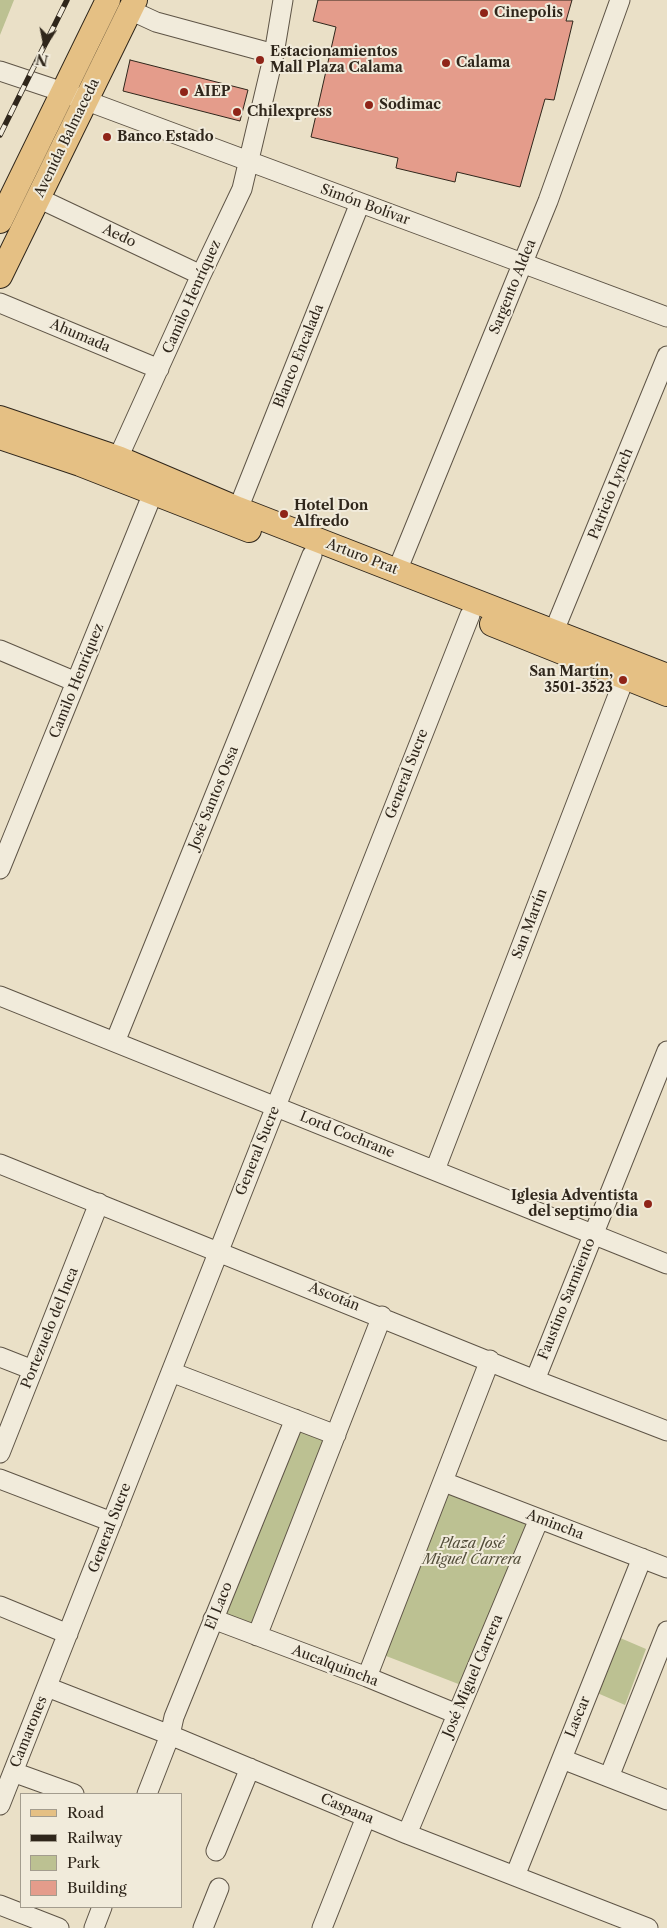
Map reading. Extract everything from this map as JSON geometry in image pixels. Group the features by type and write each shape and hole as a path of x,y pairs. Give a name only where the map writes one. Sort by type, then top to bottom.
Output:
{"main road":[{"name":"Avenida Balmaceda","path":"0,221 108,0"},
{"name":"Avenida Balmaceda","path":"0,276 132,5"},
{"name":"Arturo Prat","path":"0,418 118,458 238,509 667,676"},
{"name":"Arturo Prat","path":"0,437 80,464 470,615 667,694"}],"street":[{"name":"Camilo Henríquez","path":"118,458 242,189 274,54 283,0"},
{"name":"Sargento Aldea","path":"397,571 564,160 620,0"},
{"path":"132,5 156,22 274,54"},
{"name":"Simón Bolívar","path":"0,71 63,92 667,317"},
{"name":"Aedo","path":"38,198 201,275"},
{"name":"Blanco Encalada","path":"238,509 360,203"},
{"name":"Ahumada","path":"0,303 159,369"},
{"name":"Patricio Lynch","path":"554,631 667,356"},
{"name":"Camilo Henríquez","path":"0,869 153,493"},
{"name":"José Santos Ossa","path":"115,1042 312,555"},
{"name":"General Sucre","path":"48,1687 470,615"},
{"path":"0,650 76,682"},
{"name":"San Martín","path":"434,1170 625,678"},
{"name":"Lord Cochrane","path":"0,996 667,1264"},
{"name":"Faustino Sarmiento","path":"535,1380 667,1051"},
{"name":"Ascotán","path":"0,1164 382,1316 535,1380 667,1431"},
{"name":"Portezuelo del Inca","path":"0,1453 99,1204"},
{"path":"257,1636 382,1316"},
{"path":"0,1357 33,1370"},
{"path":"367,1677 490,1360"},
{"path":"171,1372 336,1435"},
{"name":"El Laco","path":"147,1793 170,1735 174,1717 295,1419"},
{"path":"0,1479 112,1522"},
{"name":"Amincha","path":"444,1482 667,1568"},
{"name":"José Miguel Carrera","path":"407,1834 539,1519"},
{"name":"Lascar","path":"515,1876 642,1558"},
{"path":"0,1606 68,1634"},
{"name":"Aucalquincha","path":"213,1619 367,1677 456,1714"},
{"path":"609,1777 667,1631"},
{"name":"Caspana","path":"48,1687 170,1735 407,1834 648,1928"},
{"name":"Camarones","path":"0,1805 48,1687"},
{"path":"562,1758 667,1800"},
{"path":"216,1850 250,1768"},
{"path":"14,1772 71,1793"},
{"path":"322,1928 366,1817"},
{"path":"203,1928 219,1888"},
{"path":"0,1904 59,1928"},
{"path":"94,1928 102,1908"}],"green space":[{"path":"0,0 14,0 0,35"},
{"path":"298,1427 329,1439 253,1629 224,1619"},
{"name":"Plaza José Miguel Carrera","path":"449,1490 534,1523 461,1685 381,1654"},
{"path":"618,1637 646,1649 625,1705 595,1692"}],"building":[{"name":"Calama","path":"318,0 572,0 566,21 573,21 554,100 545,99 520,187 457,172 455,182 396,168 398,158 311,137 336,27 313,21"},
{"path":"130,60 248,90 240,121 123,91"}],"railway":[{"path":"0,135 67,0"}],"place":[{"name":"Cinepolis","path":"484,13"},
{"name":"Estacionamientos Mall Plaza Calama","path":"260,60"},
{"name":"Calama","path":"446,63"},
{"name":"AIEP","path":"184,92"},
{"name":"Sodimac","path":"369,105"},
{"name":"Chilexpress","path":"237,112"},
{"name":"Banco Estado","path":"107,137"},
{"name":"Hotel Don Alfredo","path":"284,514"},
{"name":"San Martín, 3501-3523","path":"623,680"},
{"name":"Iglesia Adventista del septimo dia","path":"648,1204"}]}
